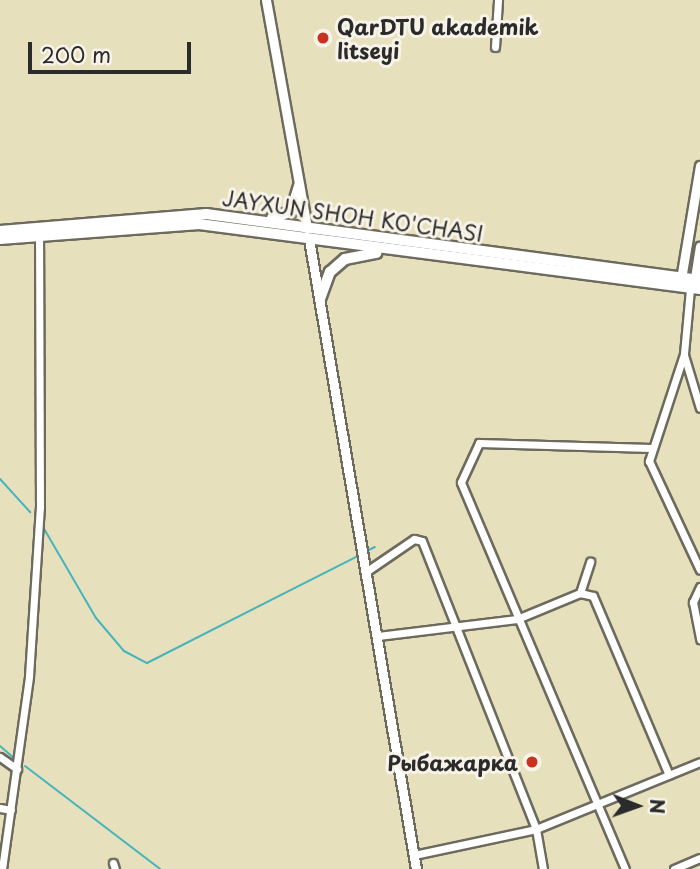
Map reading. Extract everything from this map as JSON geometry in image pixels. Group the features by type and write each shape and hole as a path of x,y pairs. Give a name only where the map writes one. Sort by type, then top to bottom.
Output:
{"highway":[{"path":"241,218 282,217 291,212 299,185"},
{"name":"JAYXUN SHOH KO'CHASI","path":"0,231 145,215 241,218 691,284"},
{"name":"JAYXUN SHOH KO'CHASI","path":"0,239 39,233 199,224 390,252 691,284"},
{"path":"320,299 330,272 345,259 390,252"}],"main road":[{"path":"266,0 307,228"},
{"path":"691,284 700,166"},
{"path":"309,239 416,869"},
{"path":"691,284 700,246"}],"street":[{"path":"495,47 498,0"},
{"path":"307,228 309,239"},
{"path":"2,869 17,769 43,465 39,233"},
{"path":"691,284 684,354 651,448 655,475 700,570"},
{"path":"684,354 700,408"},
{"path":"690,380 700,380"},
{"path":"625,869 461,482 473,447 651,448"},
{"path":"367,571 418,538 536,829 543,869"},
{"path":"580,593 590,562"},
{"path":"700,587 693,602 700,639"},
{"path":"378,636 517,618 580,593 600,601 669,775"},
{"path":"0,757 17,769"},
{"path":"414,855 536,829 699,764"},
{"path":"0,808 11,810"},
{"path":"674,869 700,858"}],"waterway":[{"path":"0,479 30,512"},
{"path":"43,527 96,618 124,651 147,663 360,555"},
{"path":"365,552 375,547"},
{"path":"0,746 14,758"},
{"path":"25,766 160,869"}],"place":[{"name":"QarDTU akademik litseyi","path":"323,38"},
{"name":"Рыбажарка","path":"532,762"}]}
